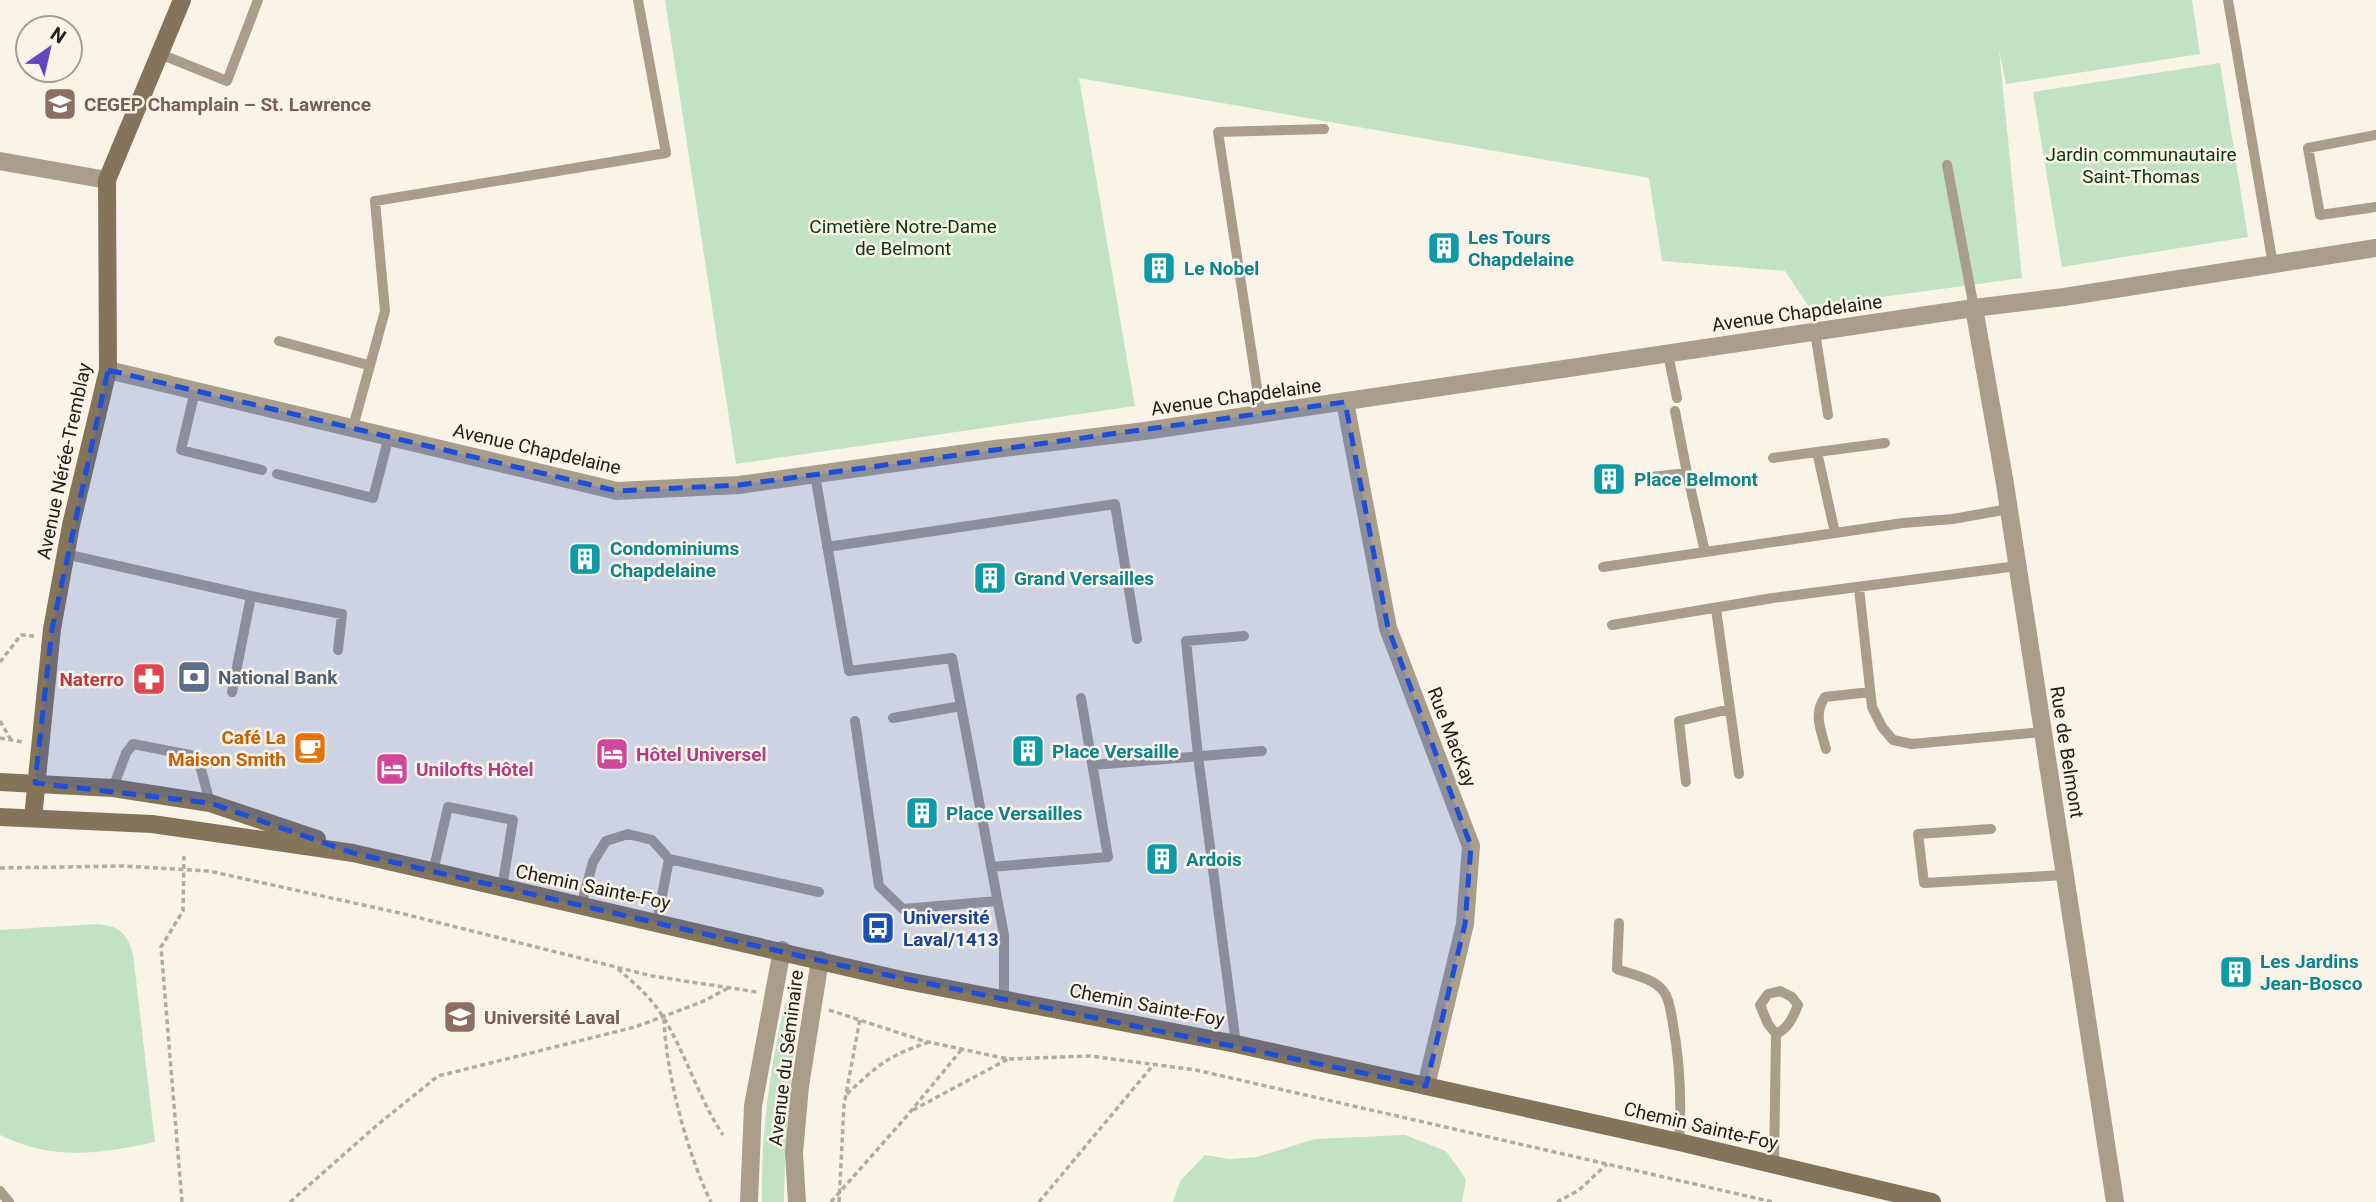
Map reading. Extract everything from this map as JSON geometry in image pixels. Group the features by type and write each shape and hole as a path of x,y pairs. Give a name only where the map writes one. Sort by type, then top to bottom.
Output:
{"main road":[{"name":"Avenue Nérée-Tremblay","path":"33,818 51,636 65,554 108,370 107,180 182,0"},
{"name":"Chemin Sainte-Foy","path":"0,782 113,788 210,803 353,853"},
{"name":"Chemin Sainte-Foy","path":"0,817 152,824 353,853 902,979 1236,1044 1679,1142 1932,1202"}],"street":[{"path":"0,160 107,180"},
{"name":"Avenue Chapdelaine","path":"108,370 617,491 739,485 1345,402 2376,248"},
{"name":"Rue de Belmont","path":"1974,308 2017,566 2115,1202"},
{"name":"Rue MacKay","path":"1345,402 1388,628 1471,846 1465,924 1426,1086"},
{"name":"Avenue du Séminaire","path":"748,1202 753,1106 782,950"},
{"name":"Avenue du Séminaire","path":"797,1202 794,1153 799,1099 820,960"}],"lane":[{"path":"160,54 227,81 258,0"},
{"path":"353,427 385,311 374,201 666,153 638,0"},
{"path":"2228,0 2273,265"},
{"path":"1261,414 1217,132 1324,129"},
{"path":"2376,135 2308,148 2320,215 2376,208"},
{"path":"1947,165 1974,308"},
{"path":"1815,332 1828,415"},
{"path":"279,341 368,365"},
{"path":"1668,354 1678,398"},
{"path":"195,391 181,450 262,470"},
{"path":"1675,411 1705,552"},
{"path":"277,474 373,498 389,436"},
{"path":"1773,458 1885,443"},
{"path":"1817,452 1835,533"},
{"path":"1642,478 1687,474"},
{"path":"815,475 849,671 952,658 1004,935 1004,998"},
{"path":"828,547 1115,504 1137,639"},
{"path":"1603,567 1903,523 1953,519 2008,509"},
{"path":"65,554 342,614 338,650"},
{"path":"1612,625 1773,598 2017,566"},
{"path":"1859,588 1872,707 1882,727 1893,740 1912,744 2043,732"},
{"path":"232,692 251,596"},
{"path":"1716,609 1738,774"},
{"path":"1236,1044 1198,756 1186,641 1244,636"},
{"path":"1826,748 1818,714 1819,706 1825,697 1870,692"},
{"path":"991,867 1108,857 1081,698"},
{"path":"893,718 961,706"},
{"path":"1686,782 1679,721 1730,709"},
{"path":"855,721 879,886 903,909 998,901"},
{"path":"113,788 126,753 133,744 154,746 195,756 210,803"},
{"path":"1093,765 1262,751"},
{"path":"433,872 448,807 513,820 502,888"},
{"path":"1991,829 1918,834 1924,883 2065,875"},
{"path":"582,906 593,862 606,841 628,834 652,840 669,859 819,892"},
{"path":"657,922 669,859"},
{"path":"1619,923 1617,969 1653,982 1666,994 1671,1011 1680,1067 1682,1101 1679,1142"},
{"path":"1774,1165 1776,1034 1768,1024 1760,1005 1768,994 1780,991 1792,997 1798,1005 1792,1020 1776,1034"},
{"path":"0,1191 9,1202"}],"path":[{"path":"0,662 21,635 51,636"},
{"path":"0,721 10,740"},
{"path":"182,1202 161,947 183,911 184,856"},
{"path":"0,868 122,866 183,869 234,876 404,914 670,980 758,992"},
{"path":"616,968 635,983 664,1017 704,1104 723,1135"},
{"path":"290,1202 376,1126 438,1076 635,1027 704,1001 729,987"},
{"path":"826,1009 930,1042 1008,1059 1090,1056 1155,1063 1299,1092 1773,1202"},
{"path":"664,1017 665,1046 692,1156 711,1202"},
{"path":"839,1202 845,1096 860,1019"},
{"path":"845,1096 868,1073 888,1059 930,1042"},
{"path":"831,1202 839,1196 962,1049"},
{"path":"911,1111 1008,1059"},
{"path":"1039,1202 1155,1063"},
{"path":"1557,1202 1579,1190 1606,1164"}],"highlighted area":[{"path":"108,370 617,491 739,485 1345,402 1388,628 1471,846 1465,924 1426,1086 848,967 353,853 210,803 35,783 52,629"}],"green space":[{"name":"Cimetière Notre-Dame de Belmont","path":"665,0 2192,0 2200,54 2006,84 1999,50 2022,278 1809,307 1785,271 1662,261 1649,178 1079,78 1135,406 736,464"},
{"name":"Jardin communautaire Saint-Thomas","path":"2220,63 2248,237 2062,267 2033,92"},
{"path":"97,924 121,932 128,940 133,954 155,1142 95,1152 39,1149 0,1135 0,930"},
{"path":"785,1003 800,1006 789,1104 784,1202 762,1202 767,1102"},
{"path":"1405,1135 1446,1151 1466,1179 1462,1202 1173,1202 1180,1181 1205,1155 1229,1159 1257,1157 1315,1139"}],"place":[{"name":"CEGEP Champlain – St. Lawrence","path":"60,104"},
{"name":"Les Tours Chapdelaine","path":"1444,248"},
{"name":"Le Nobel","path":"1159,268"},
{"name":"Place Belmont","path":"1609,479"},
{"name":"Condominiums Chapdelaine","path":"585,559"},
{"name":"Grand Versailles","path":"990,578"},
{"name":"National Bank","path":"194,677"},
{"name":"Naterro","path":"149,679"},
{"name":"Café La Maison Smith","path":"310,748"},
{"name":"Place Versaille","path":"1028,751"},
{"name":"Hôtel Universel","path":"612,754"},
{"name":"Unilofts Hôtel","path":"392,769"},
{"name":"Place Versailles","path":"922,813"},
{"name":"Ardois","path":"1162,859"},
{"name":"Université Laval/1413","path":"878,928"},
{"name":"Les Jardins Jean-Bosco","path":"2236,972"},
{"name":"Université Laval","path":"460,1017"}]}
